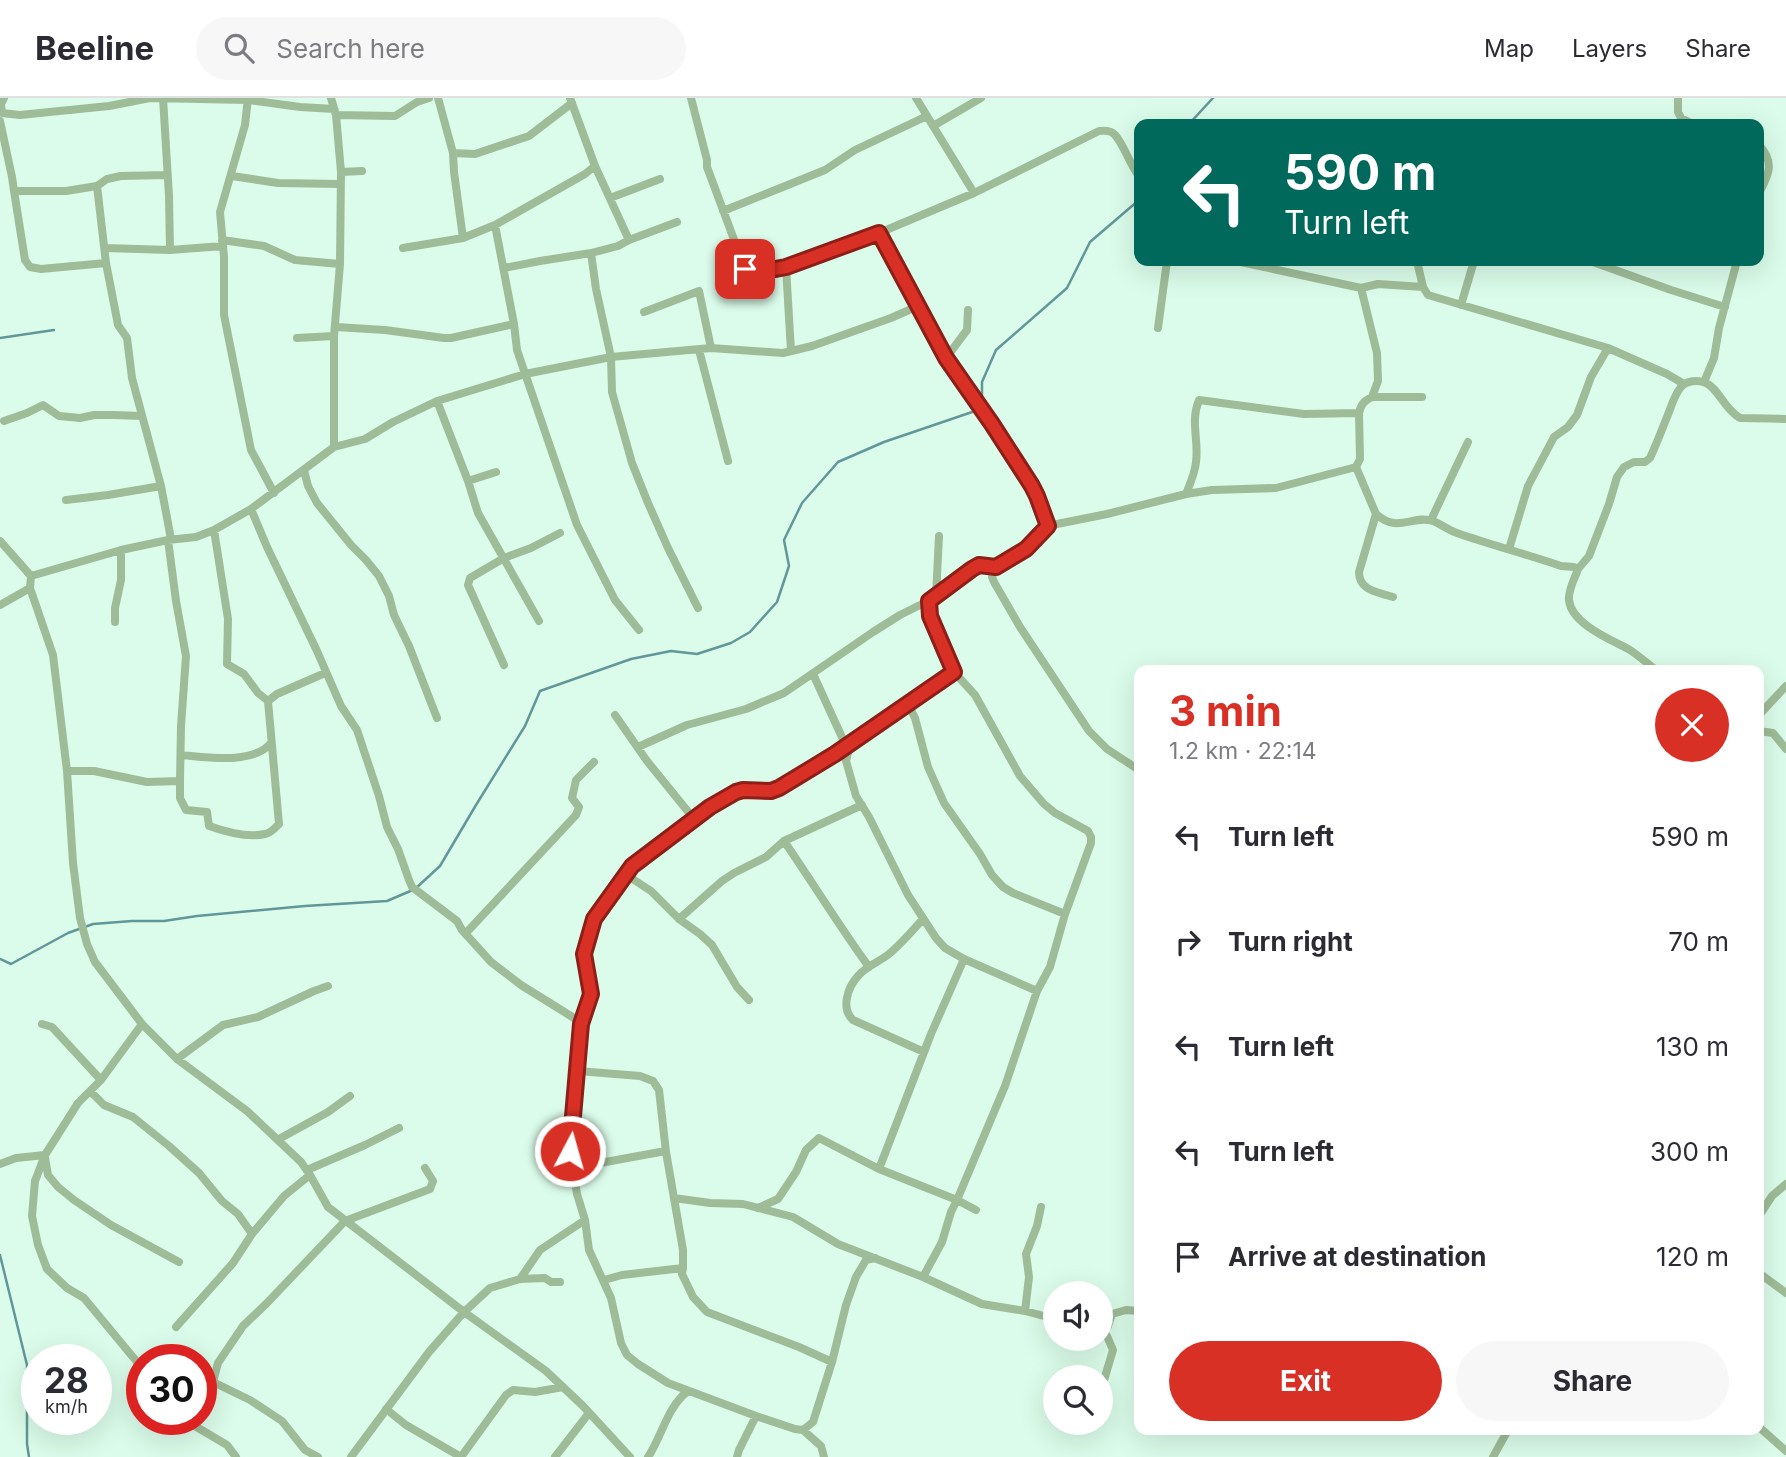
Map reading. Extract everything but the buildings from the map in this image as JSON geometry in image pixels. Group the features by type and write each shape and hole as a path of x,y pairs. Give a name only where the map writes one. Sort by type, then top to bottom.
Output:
{"street":[{"path":"4,98 1,104 2,113 13,115 108,102 166,98 248,99 335,112 395,116 429,98"},
{"path":"166,98 170,250"},
{"path":"331,98 341,172 334,447"},
{"path":"438,98 453,153 463,238"},
{"path":"691,98 707,167 748,273 786,267 879,233 974,193 1099,131 1113,132 1118,137 1134,169"},
{"path":"916,98 974,193"},
{"path":"1678,98 1678,112 1683,119"},
{"path":"248,99 245,125 220,212 224,315 251,450 274,493"},
{"path":"933,126 976,99"},
{"path":"453,153 475,154 529,136 571,101 595,166 629,240"},
{"path":"723,211 825,170 855,150 927,116"},
{"path":"0,121 25,260 30,267 41,269 106,263"},
{"path":"1764,151 1769,165 1764,182"},
{"path":"403,248 463,238 495,225 595,166"},
{"path":"341,172 362,172"},
{"path":"14,191 66,191 97,186 107,179 121,176 167,175"},
{"path":"232,176 278,183 340,184"},
{"path":"610,198 660,179"},
{"path":"97,186 106,263 118,325 127,338 132,379 161,486 186,656 180,798 186,810 207,812 209,826 248,835 268,834 279,824 268,701 258,693 244,674 227,664 228,619 214,530"},
{"path":"503,268 618,246 677,222"},
{"path":"495,225 517,350 577,525 615,600 639,630"},
{"path":"879,233 946,358 1032,486 1048,526"},
{"path":"105,248 170,250 223,243 264,246 295,260 340,264"},
{"path":"591,253 611,356 612,392 632,463 668,548 698,608"},
{"path":"1158,328 1166,266"},
{"path":"1259,266 1361,288 1378,284 1423,287"},
{"path":"1419,266 1423,287 1428,295 1608,348 1684,384"},
{"path":"1461,305 1473,266"},
{"path":"1604,266 1725,307"},
{"path":"1704,382 1714,358 1736,266"},
{"path":"786,267 791,351"},
{"path":"1361,288 1377,352 1378,381 1372,397"},
{"path":"644,312 699,291 711,348"},
{"path":"31,576 121,550 196,537 214,530 251,509 334,447 365,439 437,401 525,374 611,356 711,348 771,353 791,351 812,346 918,306"},
{"path":"946,358 967,330 968,310"},
{"path":"297,338 335,331 385,330 452,338 514,324"},
{"path":"1509,549 1528,486 1554,438 1569,427 1577,415 1591,377 1608,348"},
{"path":"699,350 728,461"},
{"path":"1650,665 1638,655 1592,629 1576,616 1569,601 1578,569 1589,556 1617,477 1624,467 1633,462 1645,462 1650,458 1679,388 1690,381 1704,382 1733,414 1740,418 1786,419"},
{"path":"1134,767 1107,749 1089,731 1020,627 994,582 992,577 996,567 1026,549 1048,526 1186,494 1212,490 1276,488 1356,467 1360,459 1360,406 1372,397 1422,397"},
{"path":"1186,494 1196,463 1194,412 1199,400 1304,414 1359,412"},
{"path":"437,401 478,513 539,621"},
{"path":"4,421 41,405 46,405 60,416 142,416"},
{"path":"1431,520 1468,442"},
{"path":"1356,467 1376,514 1382,520 1389,523 1431,520 1458,534 1578,569"},
{"path":"304,470 308,486 317,503 379,576 437,718"},
{"path":"468,481 496,472"},
{"path":"66,500 161,486"},
{"path":"251,509 325,673 357,730 387,827 412,887 457,921 482,954 511,978 581,1024"},
{"path":"1376,514 1359,579 1367,588 1393,597"},
{"path":"503,665 468,585 470,578 504,558 560,533"},
{"path":"923,1277 943,1242 949,1217 1005,1086 1037,991 1050,967 1065,914 1091,843 1088,831 1055,813 1032,791 1020,776 975,695 954,672 930,616 939,536"},
{"path":"0,541 31,576 30,588 53,655 80,918 95,962 142,1024 177,1059 238,1104 279,1139 309,1172 328,1207 464,1312 547,1371 629,1457"},
{"path":"115,622 121,580 121,550"},
{"path":"638,747 688,724 746,709 783,694 873,632 932,599 972,569 979,565 996,567"},
{"path":"0,605 30,588"},
{"path":"824,1457 821,1446 803,1430 756,1416 662,1380 627,1355 621,1343 611,1298 590,1250 570,1151 581,1024 591,994 584,954 594,919 632,866 710,807 743,790 771,791 779,788 835,754 954,672"},
{"path":"268,701 276,694 325,673"},
{"path":"813,674 848,745 846,761 856,796 908,895 936,938 945,948 964,958 1037,991"},
{"path":"1764,710 1786,686"},
{"path":"908,704 915,718 928,767 944,803 992,875 1003,887 1065,914"},
{"path":"615,715 647,761 694,819"},
{"path":"1764,732 1773,733 1786,749"},
{"path":"181,755 229,758 259,752 271,743"},
{"path":"835,754 846,761"},
{"path":"466,933 576,815 579,807 572,798 576,780 593,762"},
{"path":"67,771 94,771 147,782 180,781"},
{"path":"679,919 722,881 766,857 784,841 862,806"},
{"path":"784,841 869,967"},
{"path":"625,874 650,891 679,919 701,934 712,946 732,981 750,1000"},
{"path":"923,919 892,951 857,976 852,984 846,1009 853,1020 924,1052"},
{"path":"879,1169 964,958"},
{"path":"177,1059 223,1025 258,1017 328,986"},
{"path":"42,1024 52,1027 101,1080"},
{"path":"126,1349 84,1298 67,1288 47,1269 38,1245 32,1216 35,1181 45,1155 78,1103 101,1080 142,1024"},
{"path":"578,1071 640,1076 653,1080 659,1090 666,1152 683,1250 682,1274 693,1297 707,1312 832,1362"},
{"path":"90,1091 104,1105 133,1116 169,1146 238,1214 252,1234"},
{"path":"279,1139 351,1096"},
{"path":"176,1327 233,1264 252,1234 284,1196 309,1172 399,1128"},
{"path":"758,1208 779,1199 806,1150 819,1138 879,1169 976,1210"},
{"path":"573,1168 666,1152"},
{"path":"0,1164 16,1158 45,1155"},
{"path":"45,1155 48,1175 74,1200 111,1225 179,1262"},
{"path":"217,1367 243,1326 345,1221 430,1189 433,1181 425,1168"},
{"path":"1764,1208 1772,1196 1786,1184"},
{"path":"674,1198 743,1204 793,1217 838,1244 870,1259 923,1277 982,1304 1043,1316"},
{"path":"1025,1311 1029,1277 1026,1254 1041,1207"},
{"path":"520,1279 540,1250 585,1220"},
{"path":"803,1430 813,1422 856,1277 870,1259"},
{"path":"604,1280 622,1275 683,1268"},
{"path":"1764,1277 1786,1293"},
{"path":"351,1457 429,1352 464,1312 490,1288 520,1279 545,1278 551,1282 560,1282"},
{"path":"1113,1314 1134,1311"},
{"path":"217,1384 250,1400 282,1421 305,1450 318,1457"},
{"path":"386,1409 406,1425 461,1457 506,1395 513,1390 535,1392 564,1387"},
{"path":"647,1457 684,1389"},
{"path":"555,1457 589,1413"},
{"path":"737,1457 756,1416"},
{"path":"1764,1431 1786,1451"},
{"path":"210,1435 227,1445 236,1457"},
{"path":"1493,1457 1505,1435"}],"waterway":[{"path":"1194,119 1213,98"},
{"path":"982,406 982,382 996,350 1067,288 1090,242 1134,204"},
{"path":"0,338 54,330"},
{"path":"0,959 11,964 68,933 93,924 164,921 305,906 387,901 415,889 440,866 525,726 540,691 631,659 671,651 697,654 731,643 750,632 777,602 789,566 784,540 802,503 838,462 884,442 978,410"},
{"path":"0,1255 27,1365 29,1457"}],"route":[{"path":"570,1151 578,1045 581,1024 591,994 584,954 594,919 620,881 632,866 710,807 743,790 771,791 779,788 835,754 954,672 930,616 929,601 979,565 996,567 1026,549 1048,526 1032,486 992,424 957,377 879,233 786,267 754,273 748,273 745,269"}]}
